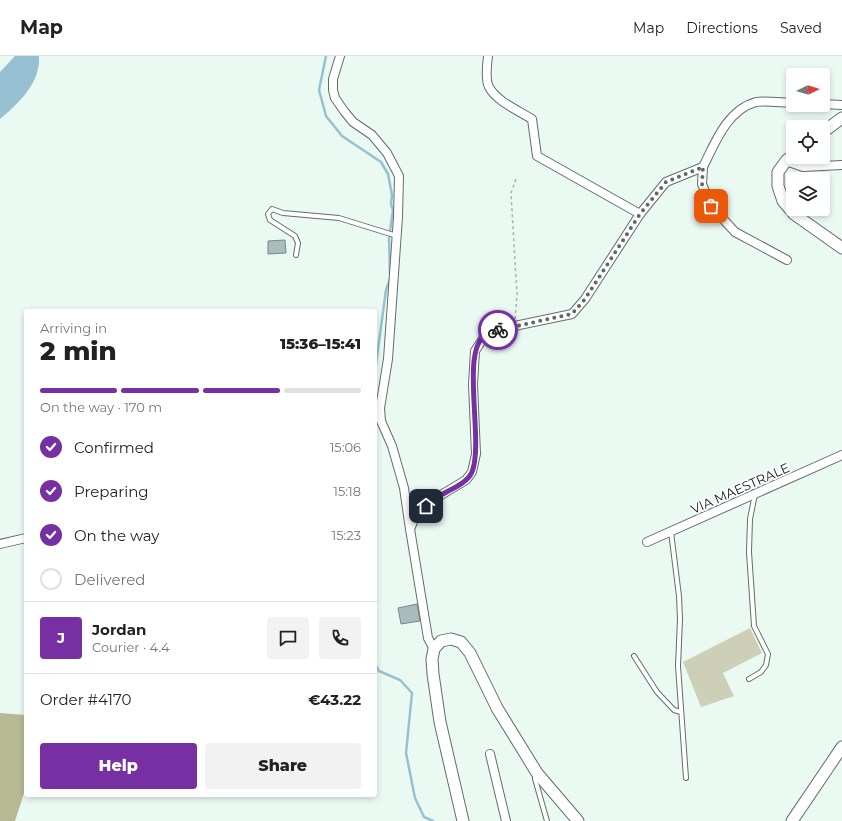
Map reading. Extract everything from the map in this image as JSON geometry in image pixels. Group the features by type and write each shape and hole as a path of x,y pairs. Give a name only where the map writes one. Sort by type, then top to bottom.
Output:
{"street":[{"path":"340,56 333,79 333,90 336,98 353,122 372,135 387,154 399,176 397,236 388,359 380,408 381,421 392,446 404,488 428,638 434,649"},
{"path":"488,56 486,69 488,87 500,100 532,119 537,156 640,214"},
{"path":"786,103 756,102 736,112 720,134 703,167 702,184 711,206 735,232 787,260"},
{"path":"830,104 842,105"},
{"path":"830,127 842,118"},
{"path":"786,162 778,172 778,186 783,201 794,214 842,248"},
{"path":"798,164 803,167 842,165"},
{"path":"410,529 416,515 436,498 466,480 472,472 476,454 473,384 475,351 484,336 500,329 572,314 585,299 640,214 666,182 703,167"},
{"name":"VIA MAESTRALE","path":"647,542 842,455"},
{"path":"0,544 24,538"},
{"path":"462,821 434,690 432,659 434,649 441,641 451,639 461,642 470,653 497,708 537,772 578,821"},
{"path":"792,821 842,747"},
{"path":"490,754 506,821"}],"lane":[{"path":"296,255 298,242 296,236 270,220 268,214 272,209 283,213 339,218 397,236"},
{"path":"749,679 761,672 766,666 768,654 754,626 749,552 750,519 755,494"},
{"path":"670,532 679,596 680,619 678,666 686,778"},
{"path":"634,656 657,692 674,710 681,712"},
{"path":"537,772 536,779 547,821"}],"path":[{"path":"514,326 517,295 511,193 517,176"}],"green space":[{"path":"750,628 762,653 723,673 734,696 701,707 683,662"},
{"path":"0,713 24,715 24,793 15,821 0,821"}],"water":[{"path":"15,56 39,56 39,66 33,83 21,99 0,119 0,72"}],"building":[{"path":"285,240 286,253 268,254 268,241"},
{"path":"417,604 420,621 401,624 398,608"}],"waterway":[{"path":"326,56 319,90 326,116 342,136 381,162 388,174 393,210 389,238 390,274"},
{"path":"377,356 386,290 390,279"},
{"path":"377,668 379,671 400,680 412,693 406,753 415,798 424,817 433,821"}],"way so far":[{"path":"498,330 572,314 585,299 640,214 666,182 703,167 702,184 711,206"}],"route":[{"path":"426,506 436,498 466,480 472,472 476,454 473,384 475,351 484,336 498,330"}]}
